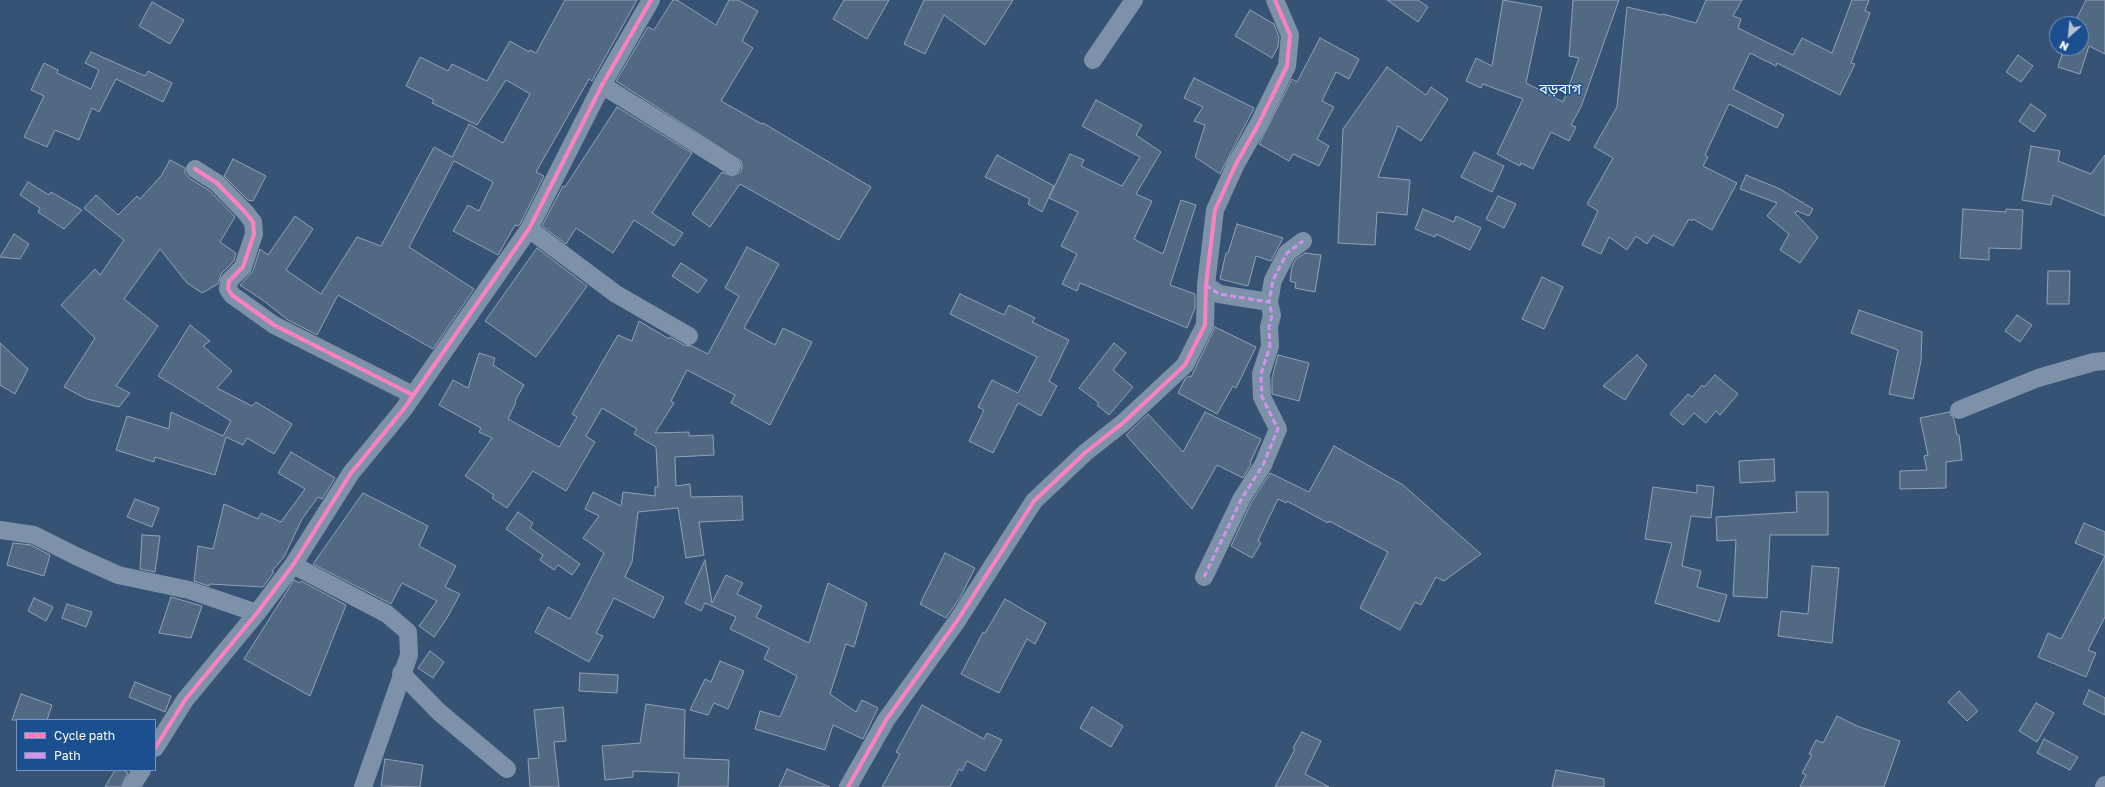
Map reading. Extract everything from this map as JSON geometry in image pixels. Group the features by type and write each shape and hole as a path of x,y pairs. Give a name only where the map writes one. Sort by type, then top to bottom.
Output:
{"street":[{"path":"156,746 185,700 257,613 293,565 351,473 403,410 529,230 602,85 651,0"},
{"path":"1093,60 1134,0"},
{"path":"848,787 886,720 957,621 1034,501 1086,452 1124,422 1185,364 1205,325 1206,285 1215,210 1236,164 1258,125 1287,66 1290,35 1275,0"},
{"path":"602,85 683,137 732,166"},
{"path":"195,169 217,183 246,213 252,222 254,234 243,267 229,280 228,289 232,295 274,325 413,395"},
{"path":"529,230 616,294 689,336"},
{"path":"1204,577 1242,498 1263,465 1278,429 1262,397 1262,374 1270,346 1269,327 1272,315 1269,302 1273,280 1287,253 1303,241"},
{"path":"1206,285 1219,294 1269,302"},
{"path":"1959,410 2038,378 2094,362 2105,361"},
{"path":"0,530 34,535 118,575 189,590 257,613"},
{"path":"293,565 387,614 408,632 409,655 363,787"},
{"path":"402,673 439,712 507,769"},
{"path":"131,787 141,771"}],"building":[{"path":"565,0 637,0 592,81 589,79 536,172 544,176 520,224 518,226 515,225 498,255 453,231 468,205 479,211 493,182 454,161 409,247 474,289 433,349 338,295 317,335 288,320 264,301 240,285 253,271 260,249 268,255 295,216 313,229 286,270 321,294 357,237 381,246 434,147 452,157 469,124 503,143 530,94 506,80 477,125 432,103 434,100 406,86 420,57 448,71 452,64 487,81 510,41 529,52 530,50 536,53"},
{"path":"673,0 677,0 716,25 729,0 738,0 758,11 742,41 753,48 721,101 762,124 763,123 871,187 839,240 740,184 710,227 692,214 722,172 732,176 741,172 741,161 616,81 648,27 654,30"},
{"path":"844,0 889,0 867,39 833,19"},
{"path":"924,0 1013,0 985,45 944,15 925,54 904,44"},
{"path":"1387,0 1418,0 1428,7 1418,22"},
{"path":"1503,0 1542,7 1526,83 1563,102 1579,58 1569,56 1573,0 1619,0 1581,107 1571,125 1576,127 1569,141 1551,132 1533,169 1521,163 1520,166 1497,154 1523,99 1483,84 1481,88 1466,81 1476,58 1492,66"},
{"path":"1706,0 1742,0 1733,16 1741,19 1738,28 1793,55 1802,38 1832,53 1852,0 1869,0 1865,11 1870,13 1851,63 1855,64 1840,95 1777,63 1776,66 1750,53 1733,89 1784,115 1777,128 1729,104 1705,155 1708,157 1703,166 1737,183 1712,230 1693,219 1692,221 1689,219 1673,246 1653,235 1647,244 1636,236 1627,250 1609,237 1601,254 1582,245 1598,211 1587,204 1613,158 1594,147 1617,107 1627,7 1663,14 1696,23"},
{"path":"2086,0 2105,0 2105,54 2089,46 2089,16 2078,16"},
{"path":"152,2 184,20 170,44 139,26"},
{"path":"1250,10 1274,24 1279,37 1278,47 1272,58 1235,36"},
{"path":"1320,38 1359,59 1349,79 1336,72 1322,101 1334,107 1317,139 1329,146 1319,166 1293,154 1289,161 1259,144 1292,79 1297,82"},
{"path":"91,52 145,76 148,71 172,83 163,102 116,79 99,112 92,108 79,140 55,130 47,147 24,137 44,96 31,90 44,63 58,70 57,73 91,89 99,70 85,63"},
{"path":"2018,55 2033,66 2021,82 2006,72"},
{"path":"2061,56 2086,56 2080,74 2058,67"},
{"path":"1387,67 1426,95 1431,87 1448,99 1421,141 1398,126 1378,177 1410,180 1407,215 1377,212 1375,245 1338,243 1343,129"},
{"path":"1194,78 1254,108 1220,174 1195,157 1205,125 1194,121 1203,107 1184,98"},
{"path":"1096,100 1142,125 1136,135 1161,152 1136,194 1152,201 1134,239 1163,254 1181,200 1196,205 1170,285 1195,294 1195,308 1187,328 1080,283 1077,291 1062,284 1077,254 1061,246 1078,212 1049,198 1070,154 1084,160 1081,166 1122,186 1140,157 1082,126"},
{"path":"2031,104 2046,115 2034,132 2019,121"},
{"path":"617,107 692,153 652,213 683,233 674,246 634,220 613,253 576,228 566,244 542,226 563,186 565,187"},
{"path":"2031,146 2060,151 2058,161 2091,174 2105,155 2105,216 2053,195 2051,205 2022,200"},
{"path":"1474,152 1504,166 1492,192 1461,177"},
{"path":"997,155 1054,186 1042,212 1028,204 1030,199 985,177"},
{"path":"233,159 266,176 253,201 248,200 224,176"},
{"path":"170,160 185,168 185,173 189,178 210,191 235,217 220,242 236,253 234,261 221,274 218,284 202,293 187,283 160,249 124,299 158,326 116,386 130,393 119,407 87,399 64,387 95,338 61,305 95,269 100,275 124,240 84,208 96,195 118,215 137,196 140,199 161,176"},
{"path":"1746,175 1780,189 1813,209 1809,216 1797,211 1795,213 1818,237 1800,263 1780,250 1789,234 1767,216 1777,203 1740,189"},
{"path":"28,182 49,195 51,192 82,210 64,229 38,212 40,208 20,195"},
{"path":"1498,196 1516,204 1504,228 1486,219"},
{"path":"1423,209 1454,222 1456,216 1481,228 1470,250 1436,234 1435,237 1415,229"},
{"path":"1963,209 2006,212 2006,209 2023,210 2021,249 1989,248 1989,260 1960,258"},
{"path":"1237,224 1283,238 1271,261 1256,256 1248,286 1220,279 1226,253 1228,253"},
{"path":"14,234 29,244 20,259 0,257"},
{"path":"747,247 779,264 744,328 775,345 783,328 812,342 770,425 731,403 735,395 687,370 671,401 674,403 655,433 689,432 689,436 713,435 714,455 675,457 676,486 690,484 691,497 742,496 743,520 699,522 704,555 686,558 678,508 638,512 632,562 625,577 664,597 654,618 614,598 596,633 603,636 589,662 535,632 548,607 570,619 604,553 583,538 599,516 585,509 593,492 621,506 623,492 655,496 655,487 658,487 656,447 634,434 637,429 602,408 586,436 595,442 566,491 533,471 507,508 492,498 494,495 465,476 492,438 479,432 481,428 439,405 453,380 468,388 479,353 495,358 493,365 524,385 515,401 516,402 508,419 559,447 577,417 572,414 618,335 632,341 639,321 669,339 670,337 684,345 692,346 708,354 739,296 725,288"},
{"path":"537,248 587,286 536,357 485,321"},
{"path":"1305,253 1321,255 1315,292 1295,288 1296,283 1290,281 1292,267 1295,260"},
{"path":"681,263 707,280 698,293 672,276"},
{"path":"2048,271 2070,271 2069,304 2047,304"},
{"path":"1542,277 1563,287 1544,329 1522,319"},
{"path":"960,294 1004,315 1009,305 1035,318 1032,322 1069,340 1049,381 1057,386 1041,416 1018,403 993,453 969,441 984,410 978,407 992,380 1018,393 1037,357 950,314"},
{"path":"1859,310 1922,332 1921,361 1913,399 1889,394 1898,350 1851,333"},
{"path":"2017,315 2032,325 2020,342 2005,331"},
{"path":"190,325 210,341 203,346 232,371 217,388 252,406 256,402 292,424 274,454 247,438 243,445 226,437 215,475 155,457 154,462 116,450 127,416 169,429 171,412 223,436 231,421 158,376"},
{"path":"1215,327 1256,347 1236,388 1233,386 1217,414 1178,393 1185,379 1189,376 1191,377"},
{"path":"0,343 28,369 15,394 0,385"},
{"path":"1114,343 1126,353 1113,370 1133,387 1109,415 1097,405 1099,403 1079,388"},
{"path":"1278,355 1309,363 1299,401 1272,394 1272,378"},
{"path":"1637,355 1647,365 1625,400 1603,386"},
{"path":"1715,375 1738,394 1720,415 1716,411 1706,423 1694,413 1683,425 1670,414 1688,394 1692,397 1702,385 1704,387"},
{"path":"1205,412 1261,439 1250,463 1251,464 1243,478 1217,465 1192,509 1126,435 1148,414 1183,452"},
{"path":"1949,412 1954,419 1957,435 1959,435 1962,460 1946,462 1946,488 1900,489 1900,471 1927,470 1924,456 1928,455 1920,418"},
{"path":"1334,446 1403,485 1481,554 1444,581 1436,577 1421,605 1415,602 1400,630 1360,608 1388,552 1329,521 1328,523 1287,501 1286,503 1278,499 1258,541 1261,543 1252,558 1231,546 1251,503 1270,473 1309,492"},
{"path":"291,452 335,478 322,499 318,497 302,519 284,557 272,571 274,572 263,587 210,584 209,586 194,581 198,546 213,549 224,504 258,519 261,513 281,522 305,489 278,473"},
{"path":"1774,459 1775,481 1740,483 1739,461"},
{"path":"1697,485 1714,487 1711,518 1691,516 1682,566 1701,571 1697,587 1727,595 1719,622 1655,603 1672,543 1645,539 1653,487 1697,493"},
{"path":"1796,492 1828,492 1828,535 1770,535 1767,598 1733,596 1736,540 1717,541 1716,517 1797,512"},
{"path":"363,493 428,526 419,546 456,566 445,587 460,594 447,618 434,637 419,626 437,601 402,583 391,604 313,564"},
{"path":"135,499 159,508 152,527 127,517"},
{"path":"518,512 533,523 530,528 580,564 572,575 558,565 554,570 540,560 543,555 506,529"},
{"path":"2084,523 2105,532 2105,556 2075,543"},
{"path":"142,535 160,536 155,572 140,569"},
{"path":"13,543 31,545 50,555 44,576 7,565"},
{"path":"945,553 975,568 961,596 946,618 920,604"},
{"path":"2105,556 2105,617 2088,650 2096,653 2086,677 2038,657 2048,633 2061,639"},
{"path":"705,560 712,603 726,575 743,583 737,594 762,606 756,617 809,643 828,583 867,603 854,647 846,644 830,694 856,712 862,700 878,708 863,739 833,725 825,750 755,729 760,711 780,717 797,676 764,659 769,648 730,629 736,617 705,603 701,611 685,603"},
{"path":"1812,566 1839,568 1832,643 1778,636 1781,611 1808,614"},
{"path":"294,580 300,583 301,581 346,605 310,696 244,659"},
{"path":"171,597 202,606 191,638 159,633"},
{"path":"34,598 53,607 46,621 28,611"},
{"path":"1005,599 1046,623 1035,644 1027,639 999,693 961,674 983,632 985,633"},
{"path":"67,604 92,612 86,627 62,618"},
{"path":"430,651 444,662 433,678 418,668"},
{"path":"720,661 744,671 728,709 714,703 708,715 690,710 705,679 711,682"},
{"path":"580,673 618,675 617,693 579,691"},
{"path":"135,682 171,696 165,712 129,697"},
{"path":"2089,690 2105,698 2105,715 2083,704"},
{"path":"1959,691 1978,711 1967,721 1948,702"},
{"path":"21,694 52,705 47,719 12,720"},
{"path":"2036,703 2054,713 2037,742 2019,731"},
{"path":"646,704 685,710 684,758 729,760 728,787 678,787 679,773 633,771 633,777 605,780 602,746 640,743"},
{"path":"922,705 984,739 987,733 1002,740 985,771 967,761 962,771 959,769 950,787 882,787 900,754 896,752"},
{"path":"563,707 566,741 554,742 559,787 530,787 528,759 539,758 534,710"},
{"path":"1092,707 1123,726 1111,747 1080,728"},
{"path":"1837,716 1857,726 1900,741 1884,787 1800,787 1806,775 1802,773 1812,755 1809,754 1816,740 1823,743"},
{"path":"1302,732 1321,741 1305,774 1329,787 1275,787 1295,749 1293,748"},
{"path":"2044,739 2078,757 2070,770 2037,753"},
{"path":"385,759 423,765 420,787 381,786"},
{"path":"787,769 830,787 779,787"},
{"path":"1556,770 1604,779 1604,787 1552,787"},
{"path":"114,771 125,771 128,773 121,787 105,787"}],"marked path":[{"path":"1206,285 1219,294 1269,302 1273,280 1287,253 1303,241"},
{"path":"1204,577 1242,498 1263,465 1278,429 1262,397 1261,374 1270,346 1269,327 1272,315 1269,302"}],"cycle path":[{"path":"156,746 185,700 257,613 293,565 351,473 403,410 529,229 602,85 651,0"},
{"path":"848,787 886,720 957,621 1034,501 1086,452 1124,422 1185,365 1205,325 1206,285 1215,210 1236,164 1258,125 1287,66 1290,35 1275,0"},
{"path":"195,169 217,183 253,222 254,234 243,267 229,281 228,289 232,295 274,325 413,395"}],"district":[{"name":"বড়বাগ","path":"1560,89"}]}
